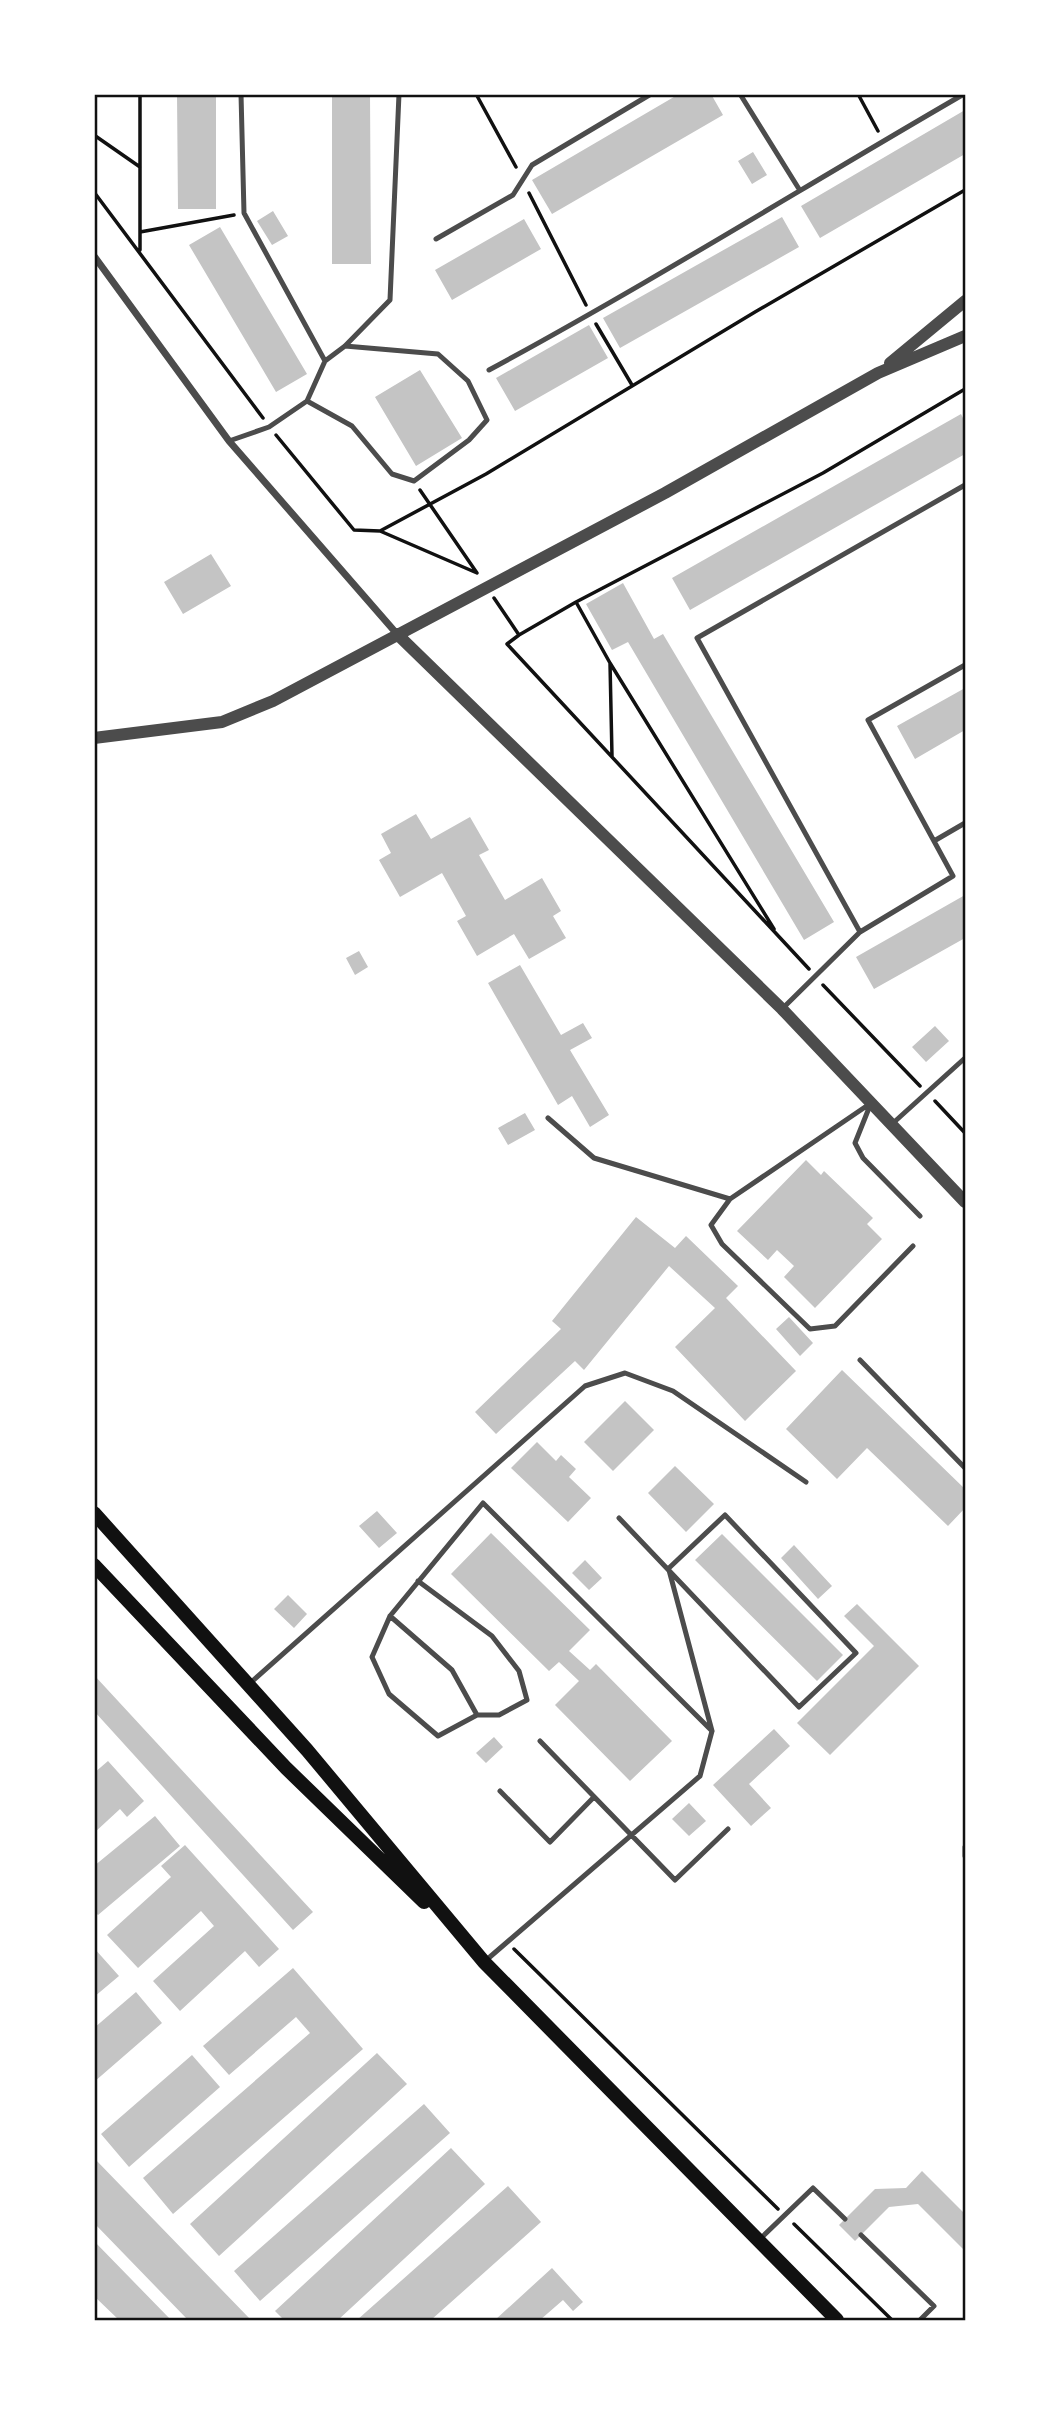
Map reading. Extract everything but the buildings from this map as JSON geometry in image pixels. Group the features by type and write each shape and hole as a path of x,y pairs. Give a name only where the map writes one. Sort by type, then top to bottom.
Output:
{"main road":[{"path":"94,1513 249,1684 484,1962"},
{"path":"94,1565 286,1768 484,1962 595,2078 837,2320"}],"street":[{"path":"94,256 229,441 397,634 782,1009 965,1202"},
{"path":"878,373 965,301"},
{"path":"94,738 222,722 273,701 665,493 878,373 965,336"}],"lane":[{"path":"241,94 244,213 325,360"},
{"path":"229,441 269,427 307,401 325,360 345,346 390,300 399,94"},
{"path":"436,239 513,195 532,165 651,94"},
{"path":"740,94 799,189"},
{"path":"489,370 591,315 799,189 964,94"},
{"path":"307,401 352,426 391,474 414,481 469,440 488,420 468,381 438,354 345,346"},
{"path":"860,932 697,638 965,485"},
{"path":"782,1009 860,932 953,876 867,720 965,665"},
{"path":"934,841 965,823"},
{"path":"891,1124 965,1058"},
{"path":"871,1103 730,1199 711,1225 722,1244 810,1329 835,1326 913,1246"},
{"path":"871,1103 855,1143 863,1158 920,1216"},
{"path":"548,1118 594,1158 730,1199"},
{"path":"860,1360 965,1468"},
{"path":"249,1684 586,1386 625,1373 673,1391 806,1482"},
{"path":"418,1581 492,1636 519,1671 527,1700 499,1716 477,1715 438,1736 389,1694 372,1657 390,1616 418,1581 483,1503 712,1731"},
{"path":"619,1518 799,1707 856,1653 725,1515 669,1568"},
{"path":"484,1962 700,1776 712,1731 669,1568"},
{"path":"390,1616 452,1670 477,1715"},
{"path":"540,1741 675,1880 728,1829"},
{"path":"500,1791 550,1842 594,1797"},
{"path":"965,1847 965,1856"},
{"path":"759,2240 813,2188 845,2219"},
{"path":"861,2235 934,2306 920,2320"}],"path":[{"path":"139,252 140,94"},
{"path":"476,94 591,315 632,385"},
{"path":"858,94 878,131"},
{"path":"94,135 140,167"},
{"path":"380,531 486,474 965,190"},
{"path":"94,192 269,427 354,530 380,531 477,573"},
{"path":"140,232 244,213"},
{"path":"965,389 823,472 576,602 507,644 814,975 965,1133"},
{"path":"414,481 519,635"},
{"path":"576,602 610,663 779,937"},
{"path":"610,663 612,757"},
{"path":"507,1942 892,2320"}]}
